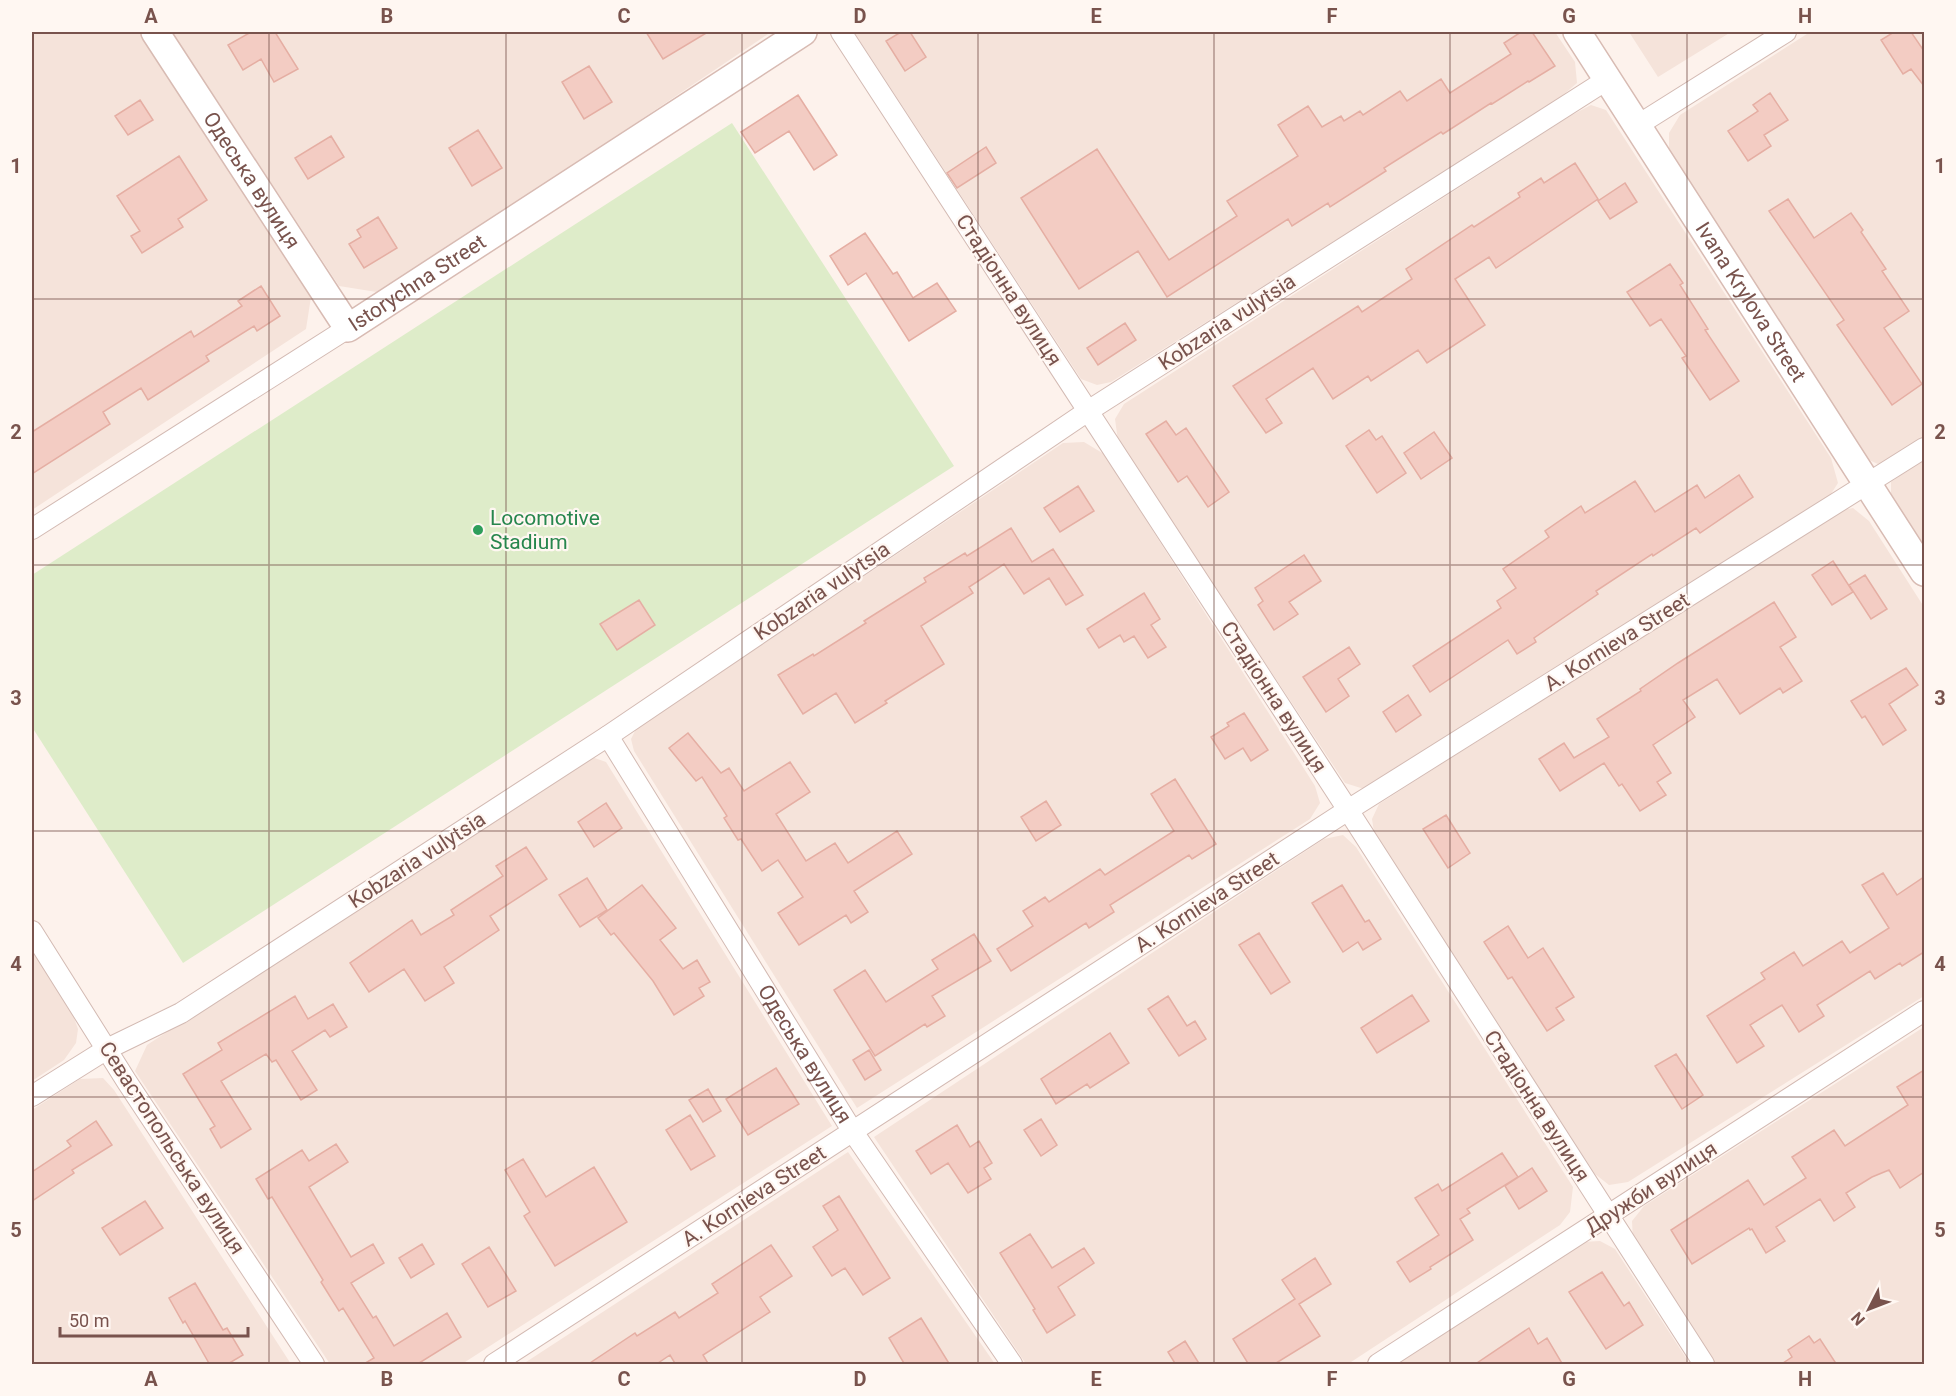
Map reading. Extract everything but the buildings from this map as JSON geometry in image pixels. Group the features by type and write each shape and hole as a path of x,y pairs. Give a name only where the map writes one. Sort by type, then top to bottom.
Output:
{"street":[{"name":"Одеська вулиця","path":"155,32 348,328"},
{"name":"Istorychna Street","path":"32,529 348,328 802,32"},
{"name":"Стадіонна вулиця","path":"841,32 1348,810 1704,1365"},
{"name":"Ivana Krylova Street","path":"1577,32 1924,572"},
{"path":"1638,125 1786,32"},
{"name":"Kobzaria vulytsia","path":"32,1096 107,1049 181,1013 608,736 1088,411 1608,79"},
{"name":"A. Kornieva Street","path":"494,1365 1348,810 1924,448"},
{"name":"Одеська вулиця","path":"608,736 853,1132 1012,1365"},
{"name":"Севастопольська вулиця","path":"32,931 314,1365"},
{"name":"Дружби вулиця","path":"1378,1365 1924,1011"}],"shaded area":[{"path":"32,32 139,32 311,297 306,329 32,510"},
{"path":"172,32 771,32 383,293 339,286"},
{"path":"854,32 1555,32 1575,62 1577,83 1555,102 1111,382 1097,385 1081,379"},
{"path":"1629,32 1731,32 1658,77"},
{"path":"1810,32 1924,32 1924,438 1898,456 1878,464 1862,457 1669,149 1669,133 1680,115"},
{"path":"1591,105 1606,110 1831,458 1838,483 1829,497 1364,789 1345,783 1118,441 1115,419 1124,404 1570,116"},
{"path":"1084,442 1104,454 1315,786 1320,803 1310,819 857,1108 634,751 631,739 636,729 1063,443"},
{"path":"1924,458 1924,555 1902,520 1891,494 1891,482"},
{"path":"1853,508 1869,521 1924,607 1924,996 1628,1182 1609,1185 1595,1174 1374,832 1372,819 1379,804 1838,511"},
{"path":"589,756 606,762 832,1126 462,1364 330,1364 135,1071 147,1045"},
{"path":"1343,835 1356,847 1573,1187 1570,1212 1560,1225 1348,1364 1026,1364 874,1137 1324,839"},
{"path":"32,947 73,1015 78,1029 76,1043 64,1060 32,1081"},
{"path":"1924,1027 1924,1364 1715,1364 1633,1240 1632,1221 1644,1206"},
{"path":"103,1078 114,1090 291,1364 32,1364 32,1110 80,1079"},
{"path":"848,1152 995,1364 523,1364"},
{"path":"1600,1241 1615,1249 1690,1364 1396,1364 1583,1242"}],"green space":[{"name":"Locomotive Stadium","path":"732,123 954,466 183,963 32,727 32,575"}],"place":[{"name":"Locomotive Stadium","path":"478,530"}]}
